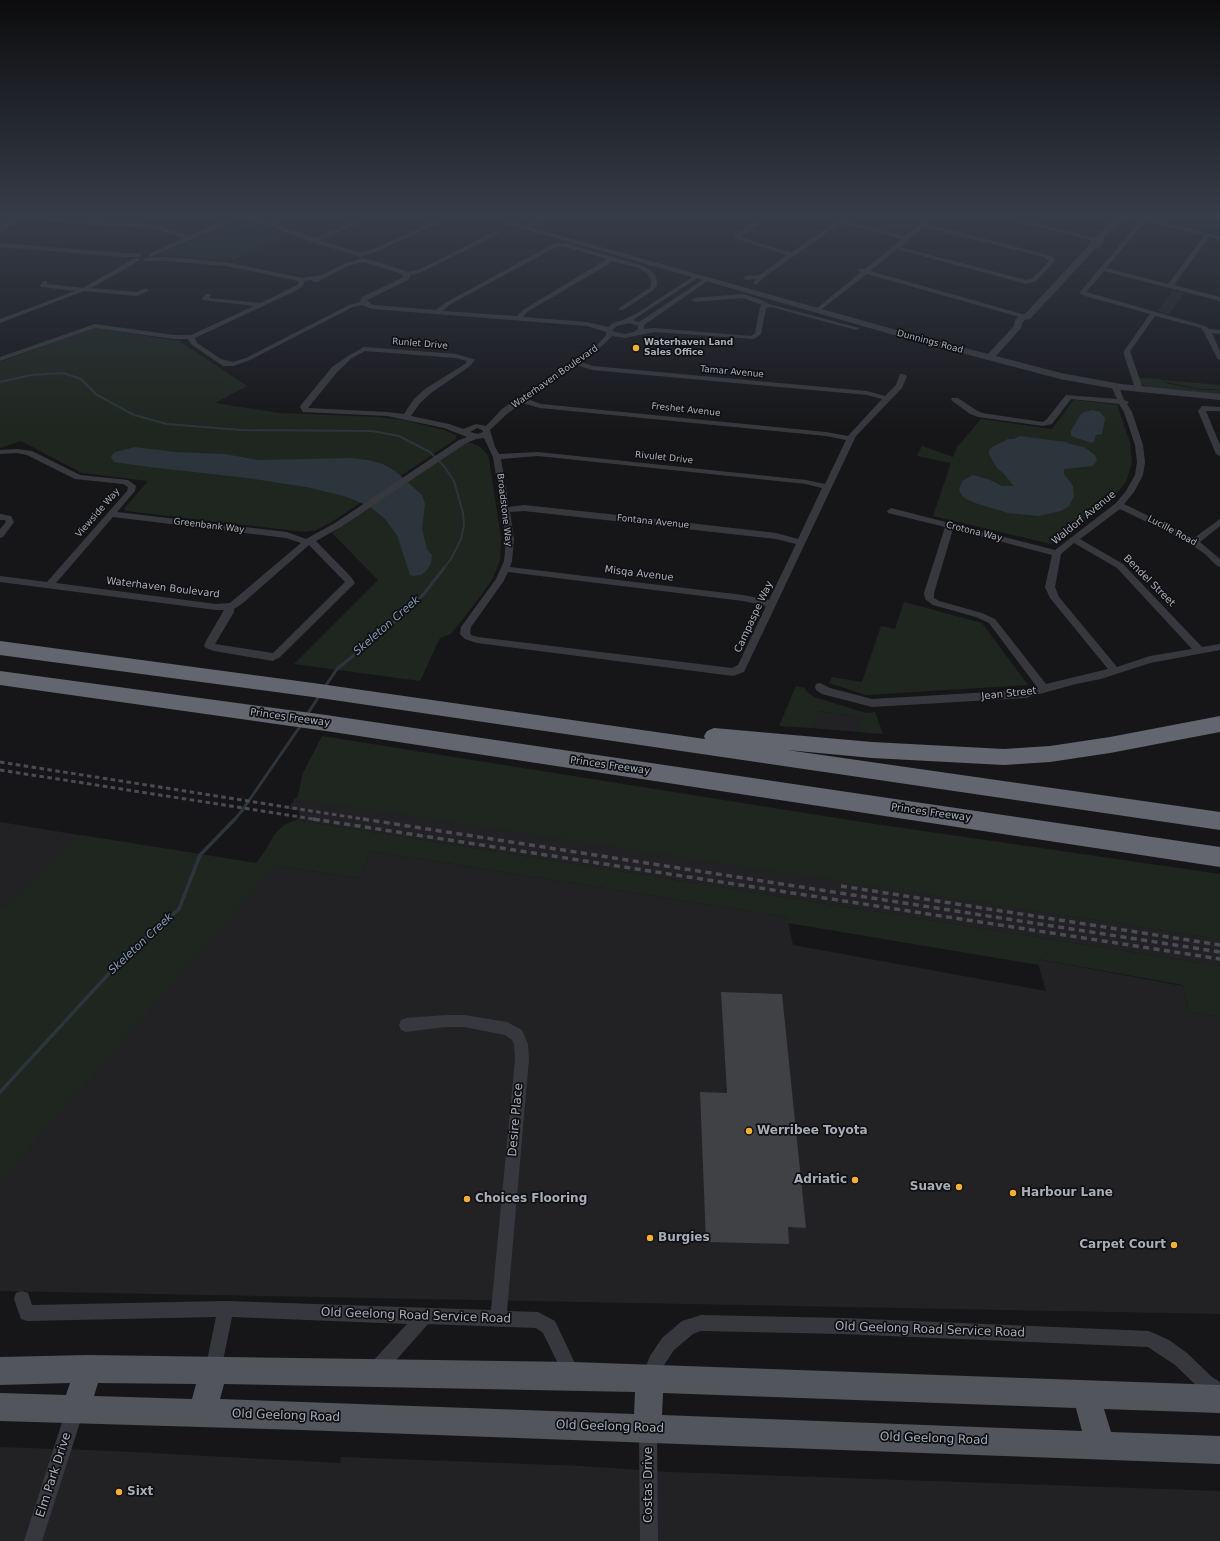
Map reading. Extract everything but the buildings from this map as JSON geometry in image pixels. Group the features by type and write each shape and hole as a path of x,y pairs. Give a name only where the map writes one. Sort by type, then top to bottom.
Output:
{"highway":[{"path":"0,648 313,690 925,780 1220,821"},
{"name":"Princes Freeway","path":"0,678 292,718 1220,857"},
{"path":"572,727 732,737 880,750 1004,757 1050,754 1110,745 1220,724"}],"main road":[{"path":"76,1409 88,1369"},
{"path":"0,1371 88,1369 213,1370 372,1374 573,1376 1220,1399"},
{"path":"203,1413 213,1370"},
{"path":"648,1429 649,1379"},
{"path":"1086,1394 1100,1445"},
{"name":"Old Geelong Road","path":"0,1407 1220,1450"}],"street":[{"path":"70,288 137,294 146,290"},
{"path":"0,359 86,328 106,327 191,338 261,306 295,288"},
{"path":"191,338 194,344 222,364 241,364 347,308 365,303 367,299 388,288"},
{"path":"438,312 447,304 476,288"},
{"path":"519,318 525,311 564,288"},
{"path":"616,302 623,307 651,288"},
{"path":"365,303 368,306 378,307 587,324 615,324 626,321 641,313 679,288"},
{"path":"640,328 695,288"},
{"name":"Dunnings Road","path":"739,288 1060,376 1118,387 1220,397"},
{"path":"815,309 842,288"},
{"path":"923,288 1027,317"},
{"path":"990,358 1018,326 1025,324 1029,320 1027,317 1054,288"},
{"path":"1085,288 1083,293 1200,326 1207,331 1220,358"},
{"path":"1177,288 1220,299"},
{"path":"0,321 85,289"},
{"path":"208,295 205,299 261,306"},
{"path":"694,300 706,302 743,296 767,305 778,306 856,328"},
{"path":"626,321 640,328 654,330 749,338 756,337 759,332 763,308 767,305"},
{"path":"1139,389 1126,355 1127,351 1154,313"},
{"path":"587,324 609,330 622,336"},
{"path":"609,330 615,324"},
{"path":"837,330 843,324"},
{"name":"Waterhaven Boulevard","path":"0,578 209,606 229,607 240,601 309,541 351,516 462,442 471,432 505,411 604,342 622,336 629,336 640,328"},
{"name":"Waterhaven Boulevard","path":"604,342 609,335 609,330"},
{"path":"1207,331 1220,332"},
{"name":"Runlet Drive","path":"304,408 306,403 335,370 350,357 364,349 373,348 466,357 471,360 468,365 428,391 417,401 406,417"},
{"name":"Tamar Avenue","path":"575,362 592,368 866,393 886,398"},
{"name":"Campaspe Way","path":"465,634 471,639 477,640 733,672 742,666 856,430 899,386 903,376"},
{"name":"Waldorf Avenue","path":"1115,671 1055,598 1051,591 1050,583 1057,553 1119,504 1130,492 1136,482 1141,462 1139,444 1118,387"},
{"path":"956,400 979,415 1043,424 1048,423 1069,397 1123,402"},
{"name":"Freshet Avenue","path":"521,400 540,406 800,431 851,439"},
{"name":"Broadstone Way","path":"304,408 314,411 387,414 406,417 471,432 491,447"},
{"path":"1220,409 1205,408 1202,411 1220,454"},
{"name":"Waterhaven Boulevard","path":"486,431 505,411"},
{"path":"471,432 483,427 486,431"},
{"path":"471,432 486,431"},
{"name":"Broadstone Way","path":"465,634 466,628 493,592 505,569 509,556 510,539 497,457 491,447 486,431"},
{"name":"Viewside Way","path":"0,452 17,451 29,453 78,477 131,484 132,486 131,491 49,585"},
{"name":"Rivulet Drive","path":"497,457 538,454 806,482 828,487"},
{"name":"Lucille Road","path":"1119,504 1195,542 1220,564"},
{"name":"Fontana Avenue","path":"505,510 524,508 776,536 801,542"},
{"name":"Crotona Way","path":"891,511 1057,553"},
{"name":"Greenbank Way","path":"110,514 291,536 309,541"},
{"path":"0,517 8,518 10,522 0,535"},
{"path":"1195,542 1220,522"},
{"path":"950,526 929,593 930,599 936,603 980,615 992,621 1044,690"},
{"name":"Bendel Street","path":"1073,539 1120,566 1200,651"},
{"path":"229,607 227,616 209,644 211,648 274,657 276,656 348,585 350,580 309,541"},
{"name":"Misqa Avenue","path":"505,569 743,598 771,604"},
{"name":"Jean Street","path":"820,687 826,691 872,703 1025,694 1044,690 1068,682 1102,675 1150,660 1220,647"},
{"name":"Desire Place","path":"406,1025 444,1021 464,1021 507,1029 516,1035 521,1044 522,1059 498,1318"},
{"name":"Old Geelong Road Service Road","path":"22,1298 27,1313 226,1309 538,1320 549,1327 573,1376"},
{"path":"213,1370 226,1309"},
{"path":"372,1374 425,1316"},
{"name":"Old Geelong Road Service Road","path":"649,1379 656,1362 668,1344 688,1328 701,1324 842,1326 1120,1336 1149,1339 1163,1346 1206,1383 1220,1392"},
{"name":"Elm Park Drive","path":"33,1541 76,1409"},
{"name":"Costas Drive","path":"648,1429 648,1541"}],"shaded area":[{"path":"1173,290 1184,293 1169,314 1158,311"},
{"path":"95,328 179,341 247,386 215,403 279,413 376,417 403,420 444,430 456,435 456,439 330,523 316,530 305,532 126,511 124,509 148,481 82,473 21,441 0,448 0,362"},
{"path":"1139,378 1160,379 1169,384 1201,390 1220,390 1220,395 1149,387 1141,384"},
{"path":"1162,380 1220,385 1220,389 1201,389"},
{"path":"1074,400 1117,405 1130,442 1132,463 1126,482 1110,501 1051,544 933,516 951,463 917,456 922,446 953,457 957,447 981,419 1052,429"},
{"path":"1093,410 1100,412 1105,418 1102,434 1096,435 1094,442 1092,443 1071,436 1071,431 1081,414"},
{"path":"1019,436 1066,442 1084,447 1095,455 1097,460 1093,466 1064,469 1064,474 1073,486 1074,496 1069,506 1061,511 1039,516 1008,513 975,503 966,499 961,494 959,490 962,481 973,475 990,480 1002,486 1014,486 997,468 989,454 989,450 1008,439 1014,439"},
{"path":"466,443 472,443 480,447 487,454 489,459 501,538 500,560 493,578 480,597 451,634 440,638 420,681 294,664 378,580 332,533"},
{"path":"135,447 175,452 225,454 258,460 351,458 383,464 395,471 422,495 425,504 422,529 427,549 432,555 431,563 427,570 421,575 410,575 397,535 385,519 372,508 344,496 306,487 247,478 114,462 112,459 111,456 115,452"},
{"path":"904,602 982,623 1028,685 866,695 829,683 832,677 862,682 881,626 895,629"},
{"path":"796,686 805,688 806,691 814,697 866,713 875,712 883,734 858,732 863,717 819,711 812,728 779,726"},
{"path":"818,711 864,717 858,732 812,728"},
{"path":"322,736 868,823 1220,874 1220,939 297,799 303,773"},
{"path":"295,798 1220,939 1220,966 296,820 300,814 298,810 289,809"},
{"path":"296,820 1220,966 1220,1017 1189,1012 1183,985 1038,959 1039,965 788,923 787,917 371,851 359,878 276,866 0,1182 0,911 81,835 256,863 274,835 284,825"},
{"path":"0,822 200,855 359,878 371,851 787,917 793,945 1046,991 1037,959 1183,986 1189,1012 1220,1017 1220,1314 0,1291"},
{"path":"0,1447 112,1451 340,1463 341,1457 581,1466 670,1472 1220,1491 1220,1541 0,1541"}],"waterway":[{"name":"Skeleton Creek","path":"0,382 31,375 63,373 81,379 97,395 134,415 167,424 241,430 372,431 399,436 430,452 444,466 454,481 463,513 464,526 461,539 451,559 443,569"},
{"name":"Skeleton Creek","path":"324,688 337,669 392,624 423,595 444,568"},
{"name":"Skeleton Creek","path":"307,715 319,696"},
{"name":"Skeleton Creek","path":"234,820 301,725"},
{"name":"Skeleton Creek","path":"0,1092 126,955 179,909 200,855 235,819"}],"railway":[{"path":"0,762 369,820"},
{"path":"0,770 320,820"},
{"path":"313,819 1220,959"},
{"path":"363,819 1220,952"},
{"path":"841,886 1220,945"}],"place":[{"name":"Waterhaven Land Sales Office","path":"636,348"},
{"name":"Werribee Toyota","path":"749,1131"},
{"name":"Adriatic","path":"855,1180"},
{"name":"Suave","path":"959,1187"},
{"name":"Harbour Lane","path":"1013,1193"},
{"name":"Choices Flooring","path":"467,1199"},
{"name":"Burgies","path":"650,1238"},
{"name":"Carpet Court","path":"1174,1245"},
{"name":"Sixt","path":"119,1492"}]}
